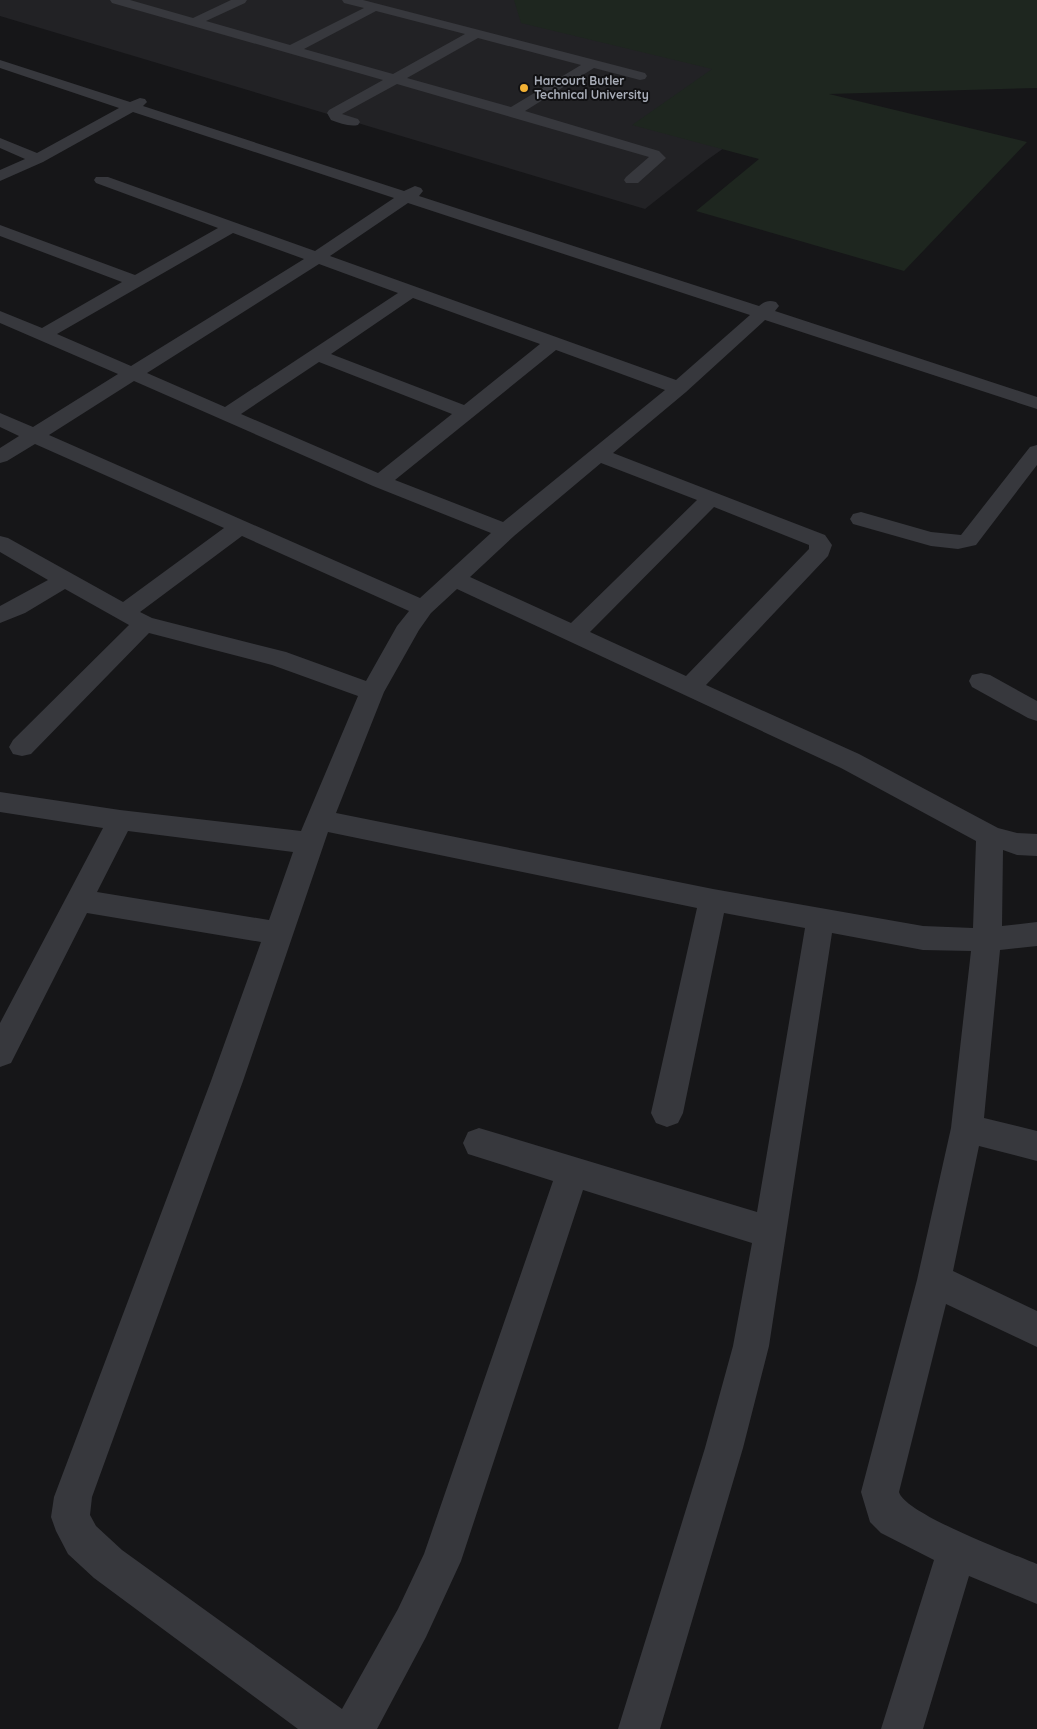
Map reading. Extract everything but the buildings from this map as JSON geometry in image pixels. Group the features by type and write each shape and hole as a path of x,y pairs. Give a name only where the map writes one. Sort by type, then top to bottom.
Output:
{"street":[{"path":"116,0 576,130 654,154 658,158 632,180"},
{"path":"194,22 241,0"},
{"path":"348,0 640,76"},
{"path":"291,50 375,7"},
{"path":"353,122 336,117 334,113 477,34"},
{"path":"0,56 136,104 766,310 879,346 1037,390"},
{"path":"0,64 136,104"},
{"path":"513,112 592,64"},
{"path":"0,176 38,159 136,104"},
{"path":"0,142 38,159"},
{"path":"102,180 233,226 552,344 679,388"},
{"path":"0,458 318,257 410,194"},
{"path":"43,335 134,281 233,226"},
{"path":"0,230 134,281"},
{"path":"227,415 411,292"},
{"path":"333,1729 108,1564 82,1540 70,1517 73,1497 227,1081 314,832 372,692 409,626 423,608 506,531 679,388 766,310"},
{"path":"0,316 380,482 506,531"},
{"path":"380,482 552,344"},
{"path":"879,346 1037,403"},
{"path":"317,355 466,413"},
{"path":"0,419 423,608"},
{"path":"861,519 942,542 962,543 968,540 1037,451"},
{"path":"598,454 817,540 821,545 820,551 690,688"},
{"path":"574,634 711,498"},
{"path":"22,747 134,618 240,527"},
{"path":"0,543 134,618 278,658 372,692"},
{"path":"454,579 877,774 990,836 1017,844 1037,845"},
{"path":"0,615 17,608 64,580"},
{"path":"981,681 1037,712"},
{"path":"0,802 120,820 314,832 923,938 987,940 1037,934"},
{"path":"0,1054 120,820"},
{"path":"990,836 987,940 967,1128 934,1280 880,1492 884,1508 895,1519 957,1551 1037,1584"},
{"path":"78,900 279,933"},
{"path":"666,1113 713,900"},
{"path":"639,1729 724,1448 750,1346 771,1232 820,921"},
{"path":"967,1128 1037,1146"},
{"path":"479,1142 771,1232"},
{"path":"354,1729 412,1623 441,1561 574,1171"},
{"path":"934,1280 1037,1329"},
{"path":"902,1729 957,1551"}],"shaded area":[{"name":"Harcourt Butler Technical University","path":"0,0 935,0 707,160 645,209 0,16"},
{"path":"514,0 1037,0 1037,88 829,94 1027,142 904,271 696,211 759,159 632,125 712,69 521,23"}],"place":[{"name":"Harcourt Butler Technical University","path":"524,88"}]}
